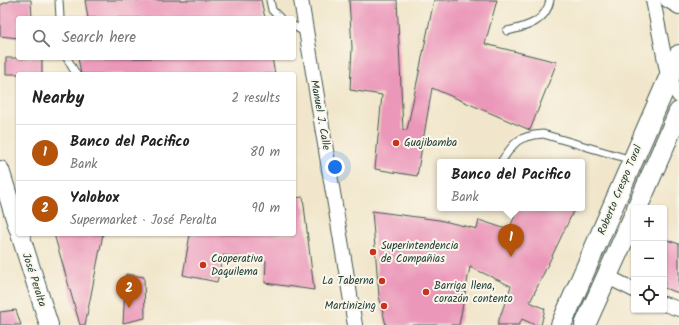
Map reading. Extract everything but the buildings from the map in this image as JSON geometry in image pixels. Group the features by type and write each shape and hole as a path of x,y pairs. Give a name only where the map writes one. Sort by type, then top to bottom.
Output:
{"main road":[{"name":"Roberto Crespo Toral","path":"560,325 633,160 668,76 679,55"},
{"name":"Roberto Crespo Toral","path":"638,205 679,112"},
{"name":"Roberto Crespo Toral","path":"585,325 608,277 631,223"}],"street":[{"name":"Manuel J. Calle","path":"300,0 300,30 355,325"},
{"path":"653,0 668,76 679,96"},
{"path":"668,0 679,7"},
{"path":"0,170 9,187 16,219"},
{"name":"José Peralta","path":"21,236 49,325"},
{"path":"608,277 631,288"},
{"path":"667,305 679,309"}],"lane":[{"path":"59,0 60,16"},
{"path":"270,0 272,10 278,16"},
{"path":"507,31 528,26 540,19 550,0"},
{"path":"68,60 75,72"},
{"path":"503,159 513,143 527,135 543,134 633,160"}],"place":[{"name":"Guajibamba","path":"396,143"},
{"name":"Superintendencia de Compañias","path":"373,252"},
{"name":"Banco del Pacifico","path":"511,257"},
{"name":"Cooperativa Daquilema","path":"203,265"},
{"name":"La Taberna","path":"382,281"},
{"name":"Barriga llena, corazón contento","path":"426,292"},
{"name":"Martinizing","path":"384,306"},
{"name":"Yalobox","path":"129,308"}]}
